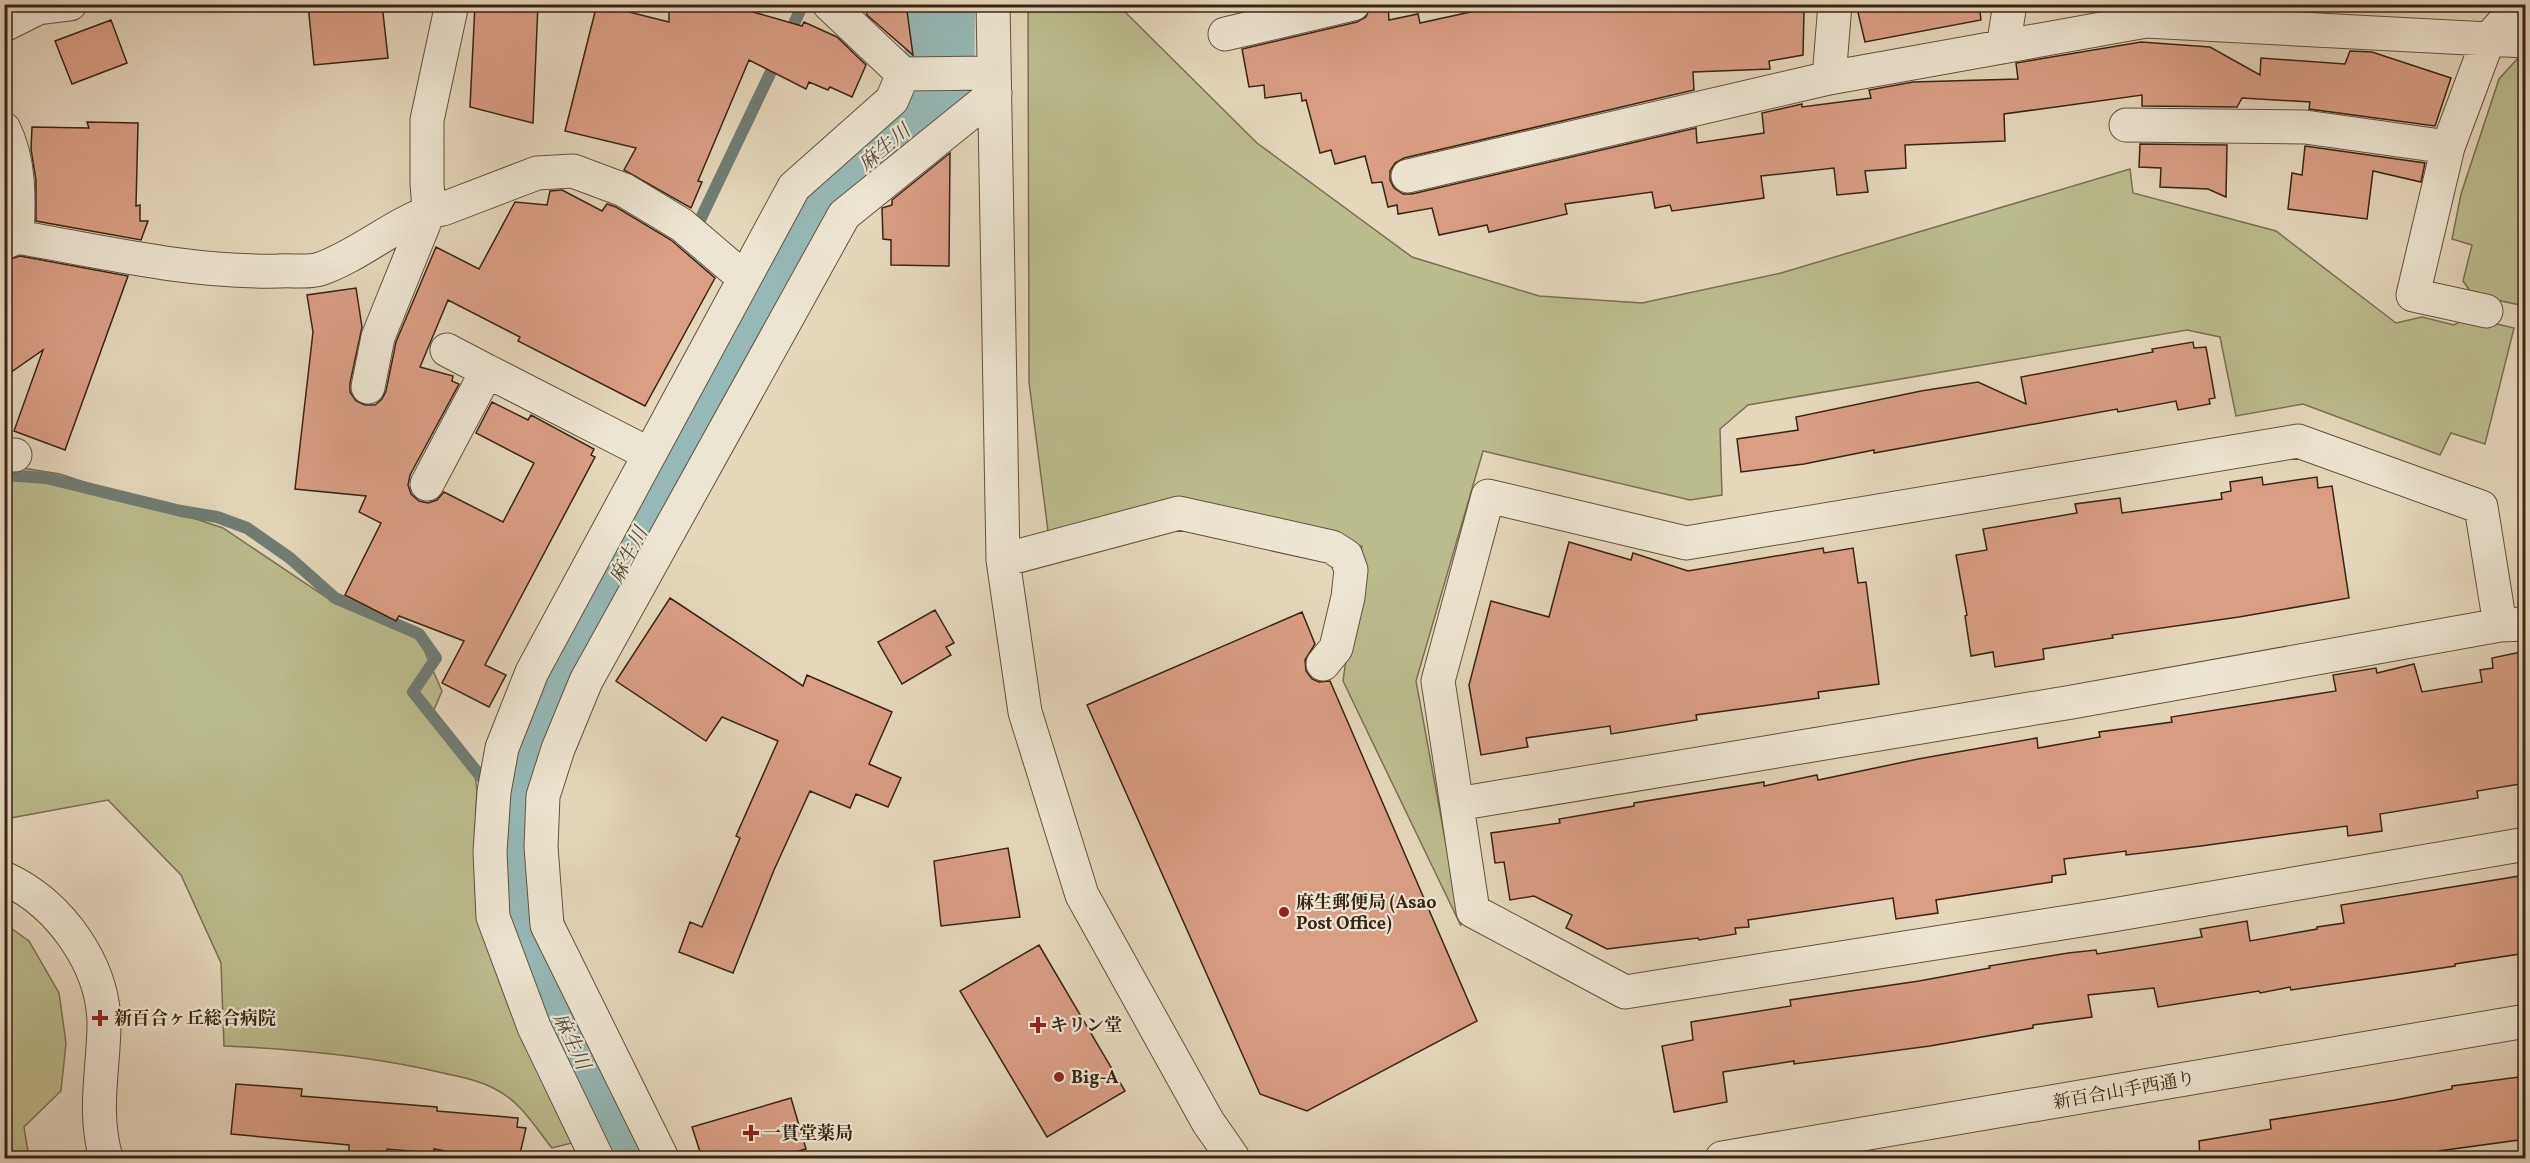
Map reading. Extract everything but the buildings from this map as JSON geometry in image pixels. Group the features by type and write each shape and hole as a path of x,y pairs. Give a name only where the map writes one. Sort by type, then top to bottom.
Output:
{"street":[{"path":"4,25 38,8 70,4"},
{"path":"368,387 378,337 429,211 426,183 427,120 452,4"},
{"path":"829,4 912,74 956,74 994,83"},
{"path":"993,4 1003,560 1026,712 1082,895 1209,1122 1233,1158"},
{"path":"1225,34 1353,4"},
{"path":"1829,78 1834,4"},
{"path":"2003,47 2010,4"},
{"path":"2486,311 2413,295 2448,147 2488,40 2520,4"},
{"path":"1408,176 1829,78 2003,47 2150,13 2331,30 2526,41"},
{"path":"597,1158 534,1027 493,917 490,852 502,748 532,672 794,187 892,100 912,74"},
{"path":"662,1158 547,925 541,847 543,796 558,749 586,681 844,215 994,83"},
{"path":"2126,125 2305,127 2448,147"},
{"path":"4,129 14,148 19,213 11,240 240,272 319,270 357,252 429,211 443,209 537,173 573,171 624,190 682,225 744,278"},
{"path":"447,350 649,454"},
{"path":"427,484 487,370"},
{"path":"1457,804 2072,702 2513,625 2481,507 2298,441 1686,543 1488,496 1438,681 1473,911 1625,992 2107,916 2526,844"},
{"path":"1003,560 1179,513 1332,547 1346,556 1351,570 1348,597 1336,648 1323,664"},
{"path":"4,878 24,887 57,916 80,947 98,984 104,1024 98,1113 106,1158"},
{"name":"新百合山手西通り","path":"1722,1158 1870,1146 2526,1021"}],"green space":[{"path":"1028,5 1118,5 1257,143 1412,257 1539,296 1642,303 1781,273 2130,169 2133,193 2276,231 2396,323 2422,317 2454,325 2468,317 2514,328 2485,444 2451,433 2440,455 2303,404 2236,416 2220,337 2187,330 1748,405 1720,429 1722,495 1690,500 1483,451 1416,681 1461,926 1343,681 1362,546 1177,504 1049,539 1029,382"},
{"path":"2518,58 2525,59 2525,306 2473,295 2463,281 2472,245 2452,239 2461,194 2499,79"},
{"path":"4,465 60,474 223,528 326,597 417,634 442,691 431,717 475,776 477,789 474,855 476,889 576,1142 552,1148 512,1100 489,1086 469,1079 362,1058 307,1051 224,1046 221,963 181,875 108,800 5,819"},
{"path":"5,924 29,941 59,993 66,1043 61,1091 24,1127 29,1158 5,1158"}],"waterway":[{"path":"787,39 803,4"},
{"name":"麻生川","path":"629,1158 559,1016 520,895 513,848 519,793 532,739 674,467 816,205 927,111 939,91 940,4"},
{"path":"700,220 778,57"},
{"path":"4,475 46,478 181,511 217,517 247,528 290,558 335,598 419,634 436,658 413,692 481,777"}],"place":[{"name":"麻生郵便局 (Asao Post Office)","path":"1284,912"},
{"name":"新百合ヶ丘総合病院","path":"100,1018"},
{"name":"キリン堂","path":"1038,1025"},
{"name":"Big-A","path":"1059,1077"},
{"name":"一貫堂薬局","path":"751,1133"}]}
